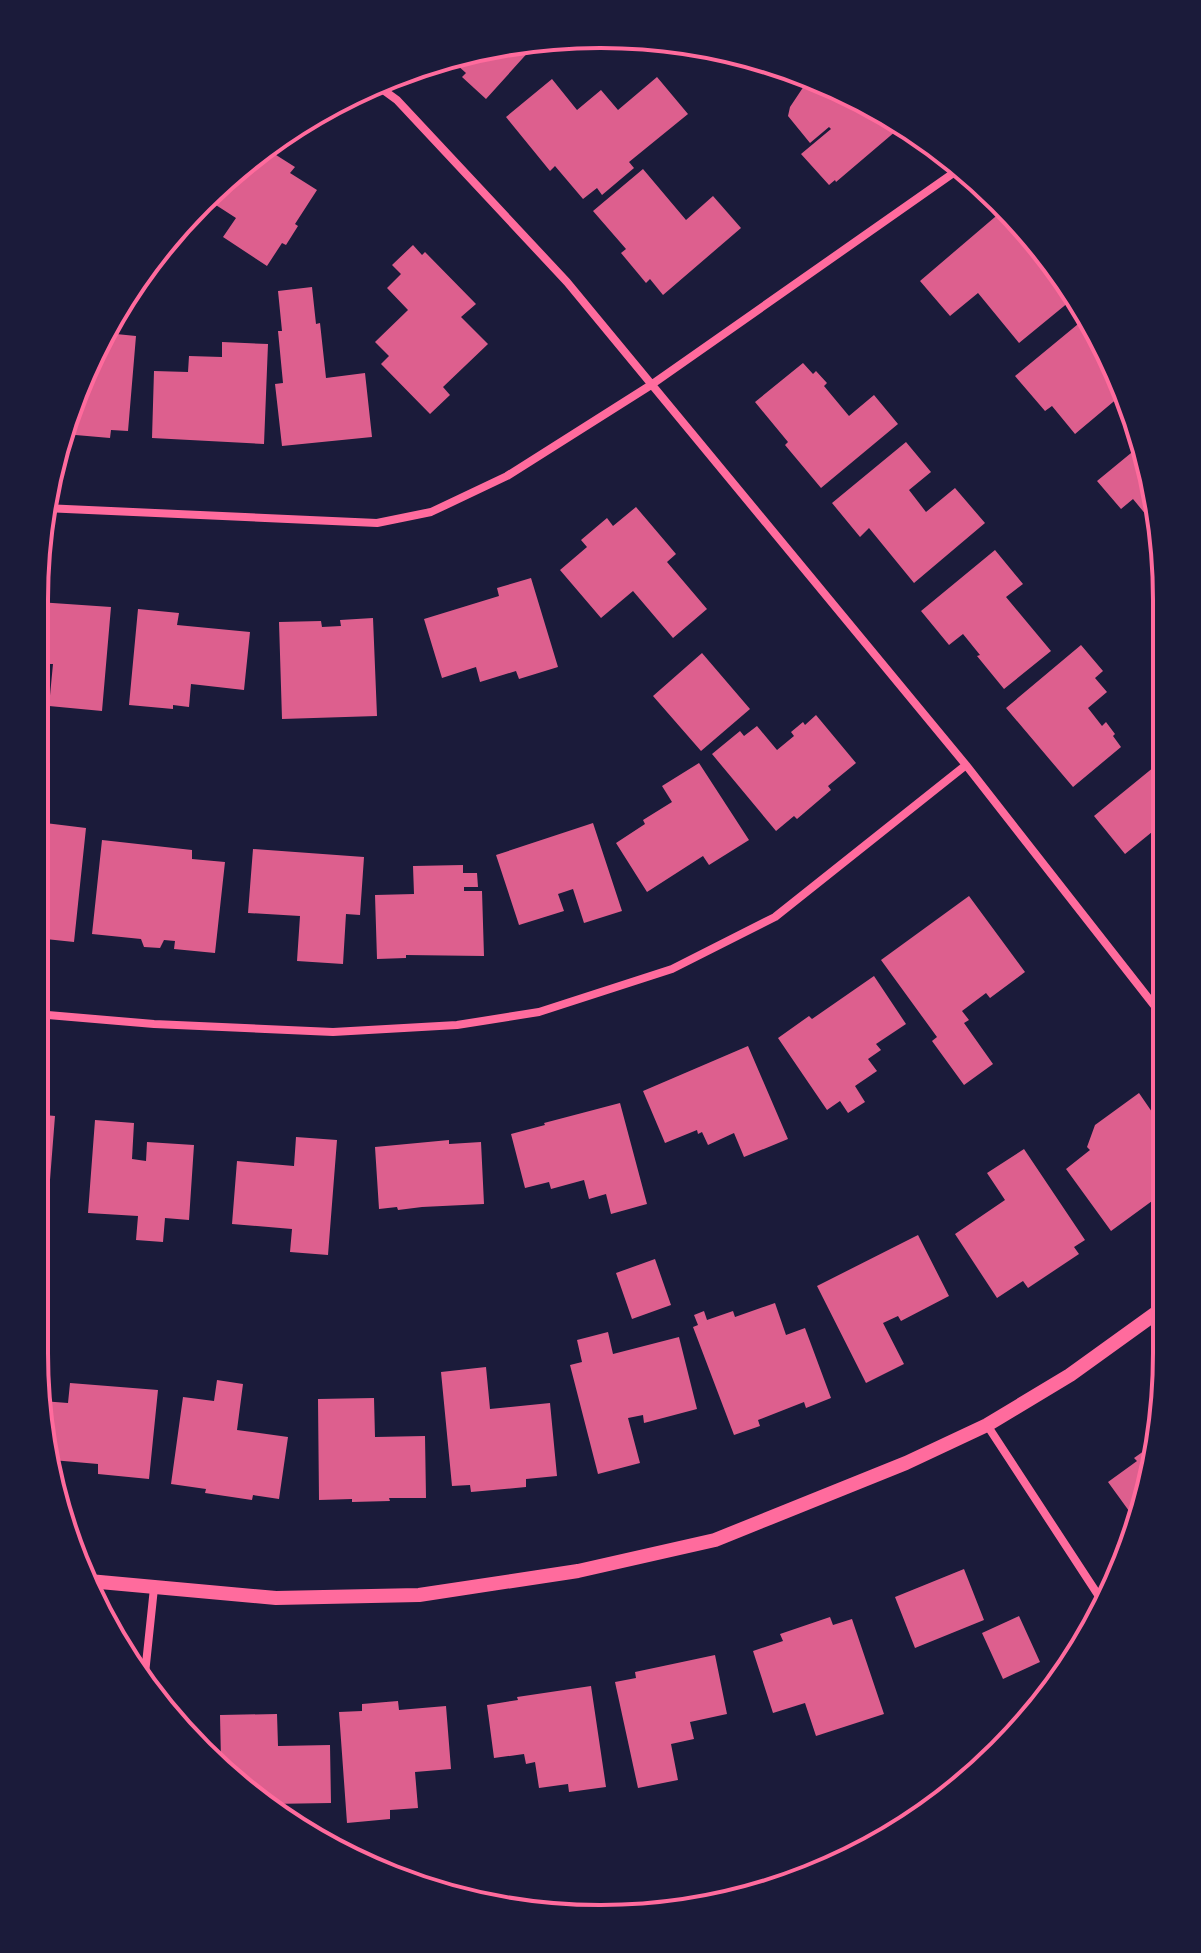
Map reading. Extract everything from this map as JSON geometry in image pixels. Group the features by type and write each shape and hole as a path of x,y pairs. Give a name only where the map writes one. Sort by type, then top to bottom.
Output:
{"street":[{"path":"385,92 397,100 567,282 966,765 1153,1004"},
{"path":"56,509 377,523 431,512 507,476 651,385 952,174"},
{"path":"48,1015 154,1024 333,1032 457,1025 539,1012 672,969 775,917 966,765"},
{"path":"98,1582 276,1598 419,1595 578,1571 715,1540 906,1463 987,1425 1070,1375 1153,1315"},
{"path":"987,1425 1097,1594"},
{"path":"146,1666 154,1588"}],"building":[{"path":"527,53 486,99 462,77 466,73 459,67"},
{"path":"657,77 688,114 629,162 634,168 602,195 597,188 583,199 555,166 550,171 506,117 552,79 577,110 601,90 618,110"},
{"path":"804,87 845,105 894,133 829,185 801,154 831,129 829,127 810,143 788,116 790,107"},
{"path":"275,154 295,167 290,173 317,190 295,224 298,226 286,245 282,243 267,266 223,237 236,218 215,205"},
{"path":"643,169 686,220 713,196 741,228 663,295 650,279 646,283 621,253 626,249 593,211"},
{"path":"996,216 1038,263 1066,304 1019,343 978,293 950,316 920,281"},
{"path":"413,245 422,255 425,252 476,304 461,317 488,344 443,387 450,395 430,414 381,364 389,356 375,342 408,310 387,288 401,274 392,265"},
{"path":"312,287 316,324 320,323 326,378 365,373 372,437 282,446 275,384 283,383 278,291"},
{"path":"1079,324 1115,400 1075,434 1052,406 1045,411 1015,376"},
{"path":"117,334 136,336 128,431 111,430 110,438 74,435 90,389"},
{"path":"222,342 268,344 264,444 152,438 154,371 188,372 189,356 222,357"},
{"path":"803,363 827,383 824,386 849,416 874,395 898,424 821,488 755,402"},
{"path":"906,442 931,472 909,490 926,512 955,488 985,523 914,583 869,528 860,537 832,503"},
{"path":"1132,452 1146,514 1133,499 1121,509 1097,481"},
{"path":"636,507 676,554 667,562 707,609 673,638 633,591 601,618 560,570 587,547 581,540 607,518 613,526"},
{"path":"995,550 1023,584 1006,597 1051,651 1004,689 963,634 949,645 921,611"},
{"path":"531,578 558,667 519,679 516,671 480,682 476,667 442,678 424,619 499,596 497,588"},
{"path":"48,603 111,607 102,711 49,706 53,664 48,664"},
{"path":"138,609 179,613 177,625 250,632 244,690 191,684 189,707 173,705 173,709 129,705"},
{"path":"373,618 377,716 282,719 279,622 321,621 322,627 341,626 340,620"},
{"path":"1081,645 1103,671 1095,678 1107,692 1088,708 1102,726 1106,722 1121,747 1073,787 1006,708"},
{"path":"702,653 750,709 701,751 653,696"},
{"path":"816,715 856,763 828,786 831,790 797,819 794,816 776,831 712,754 740,731 744,736 757,726 777,750 794,736 791,732"},
{"path":"699,763 749,840 709,865 703,856 647,892 616,843 645,824 643,820 672,802 662,786"},
{"path":"1153,768 1153,833 1125,854 1094,816"},
{"path":"48,823 86,828 74,942 48,939"},
{"path":"593,823 622,911 584,923 573,889 558,894 564,911 519,925 496,855"},
{"path":"102,840 192,850 192,859 225,862 215,953 174,949 175,941 164,940 160,948 144,947 141,939 92,934"},
{"path":"253,849 364,857 360,915 346,914 343,964 297,961 300,916 248,913"},
{"path":"463,865 463,873 477,873 478,887 464,887 464,891 482,891 484,956 406,955 406,958 377,959 375,895 414,894 413,866"},
{"path":"969,896 1025,972 990,998 986,993 962,1011 969,1020 964,1023 993,1064 964,1085 932,1041 937,1037 881,960"},
{"path":"874,976 906,1024 876,1044 881,1050 868,1059 877,1071 855,1086 865,1102 848,1113 840,1101 827,1110 778,1038 809,1016 812,1019"},
{"path":"748,1046 788,1139 744,1157 734,1133 708,1145 702,1132 698,1134 697,1130 665,1143 643,1091"},
{"path":"1139,1093 1153,1113 1153,1200 1111,1231 1066,1169 1090,1150 1087,1147 1095,1125"},
{"path":"620,1103 647,1204 611,1214 606,1194 589,1199 584,1180 551,1189 549,1182 525,1188 511,1134"},
{"path":"48,1115 55,1116 48,1205"},
{"path":"95,1120 134,1123 132,1159 146,1161 147,1142 194,1145 189,1220 165,1218 163,1242 136,1240 138,1216 88,1213"},
{"path":"296,1137 337,1140 328,1255 290,1252 292,1229 232,1224 237,1161 294,1166"},
{"path":"449,1140 449,1144 481,1142 484,1204 379,1209 375,1147"},
{"path":"1024,1149 1085,1240 1074,1247 1079,1254 1028,1288 1023,1281 997,1298 955,1234 1005,1200 987,1173"},
{"path":"918,1235 949,1296 901,1321 898,1316 883,1323 904,1364 866,1383 817,1286"},
{"path":"655,1259 671,1305 632,1319 616,1273"},
{"path":"775,1303 786,1335 805,1328 831,1398 806,1408 804,1402 758,1420 760,1426 734,1435 693,1327 698,1325 694,1315 704,1311 707,1320 733,1311 735,1317"},
{"path":"608,1332 613,1354 679,1337 697,1409 644,1423 643,1415 628,1418 640,1463 598,1474 570,1365 582,1362 577,1340"},
{"path":"486,1367 490,1409 550,1403 557,1476 526,1479 526,1487 471,1492 470,1485 452,1486 441,1372"},
{"path":"217,1380 243,1384 237,1430 288,1437 279,1499 253,1495 252,1500 171,1484 183,1397 214,1401"},
{"path":"70,1383 158,1390 149,1479 98,1474 98,1464 59,1461 50,1402 68,1403"},
{"path":"374,1398 375,1437 425,1436 426,1498 352,1502 352,1499 319,1500 318,1399"},
{"path":"1143,1451 1129,1511 1108,1482 1137,1461 1134,1458"},
{"path":"964,1569 984,1620 915,1648 895,1597"},
{"path":"1019,1616 1040,1662 1003,1679 982,1633"},
{"path":"830,1617 833,1625 852,1619 884,1714 816,1736 805,1703 773,1713 753,1651 783,1641 780,1634"},
{"path":"715,1655 727,1714 690,1722 694,1739 671,1744 678,1780 638,1788 615,1682 636,1678 635,1672"},
{"path":"591,1686 606,1787 569,1792 568,1784 539,1788 535,1762 526,1764 524,1754 494,1758 487,1705 518,1700 517,1697"},
{"path":"398,1701 399,1710 446,1706 451,1769 415,1772 418,1808 390,1810 390,1819 347,1823 339,1712 362,1711 362,1704"},
{"path":"277,1714 278,1746 330,1745 331,1803 282,1804 264,1791 221,1753 220,1715"}]}
